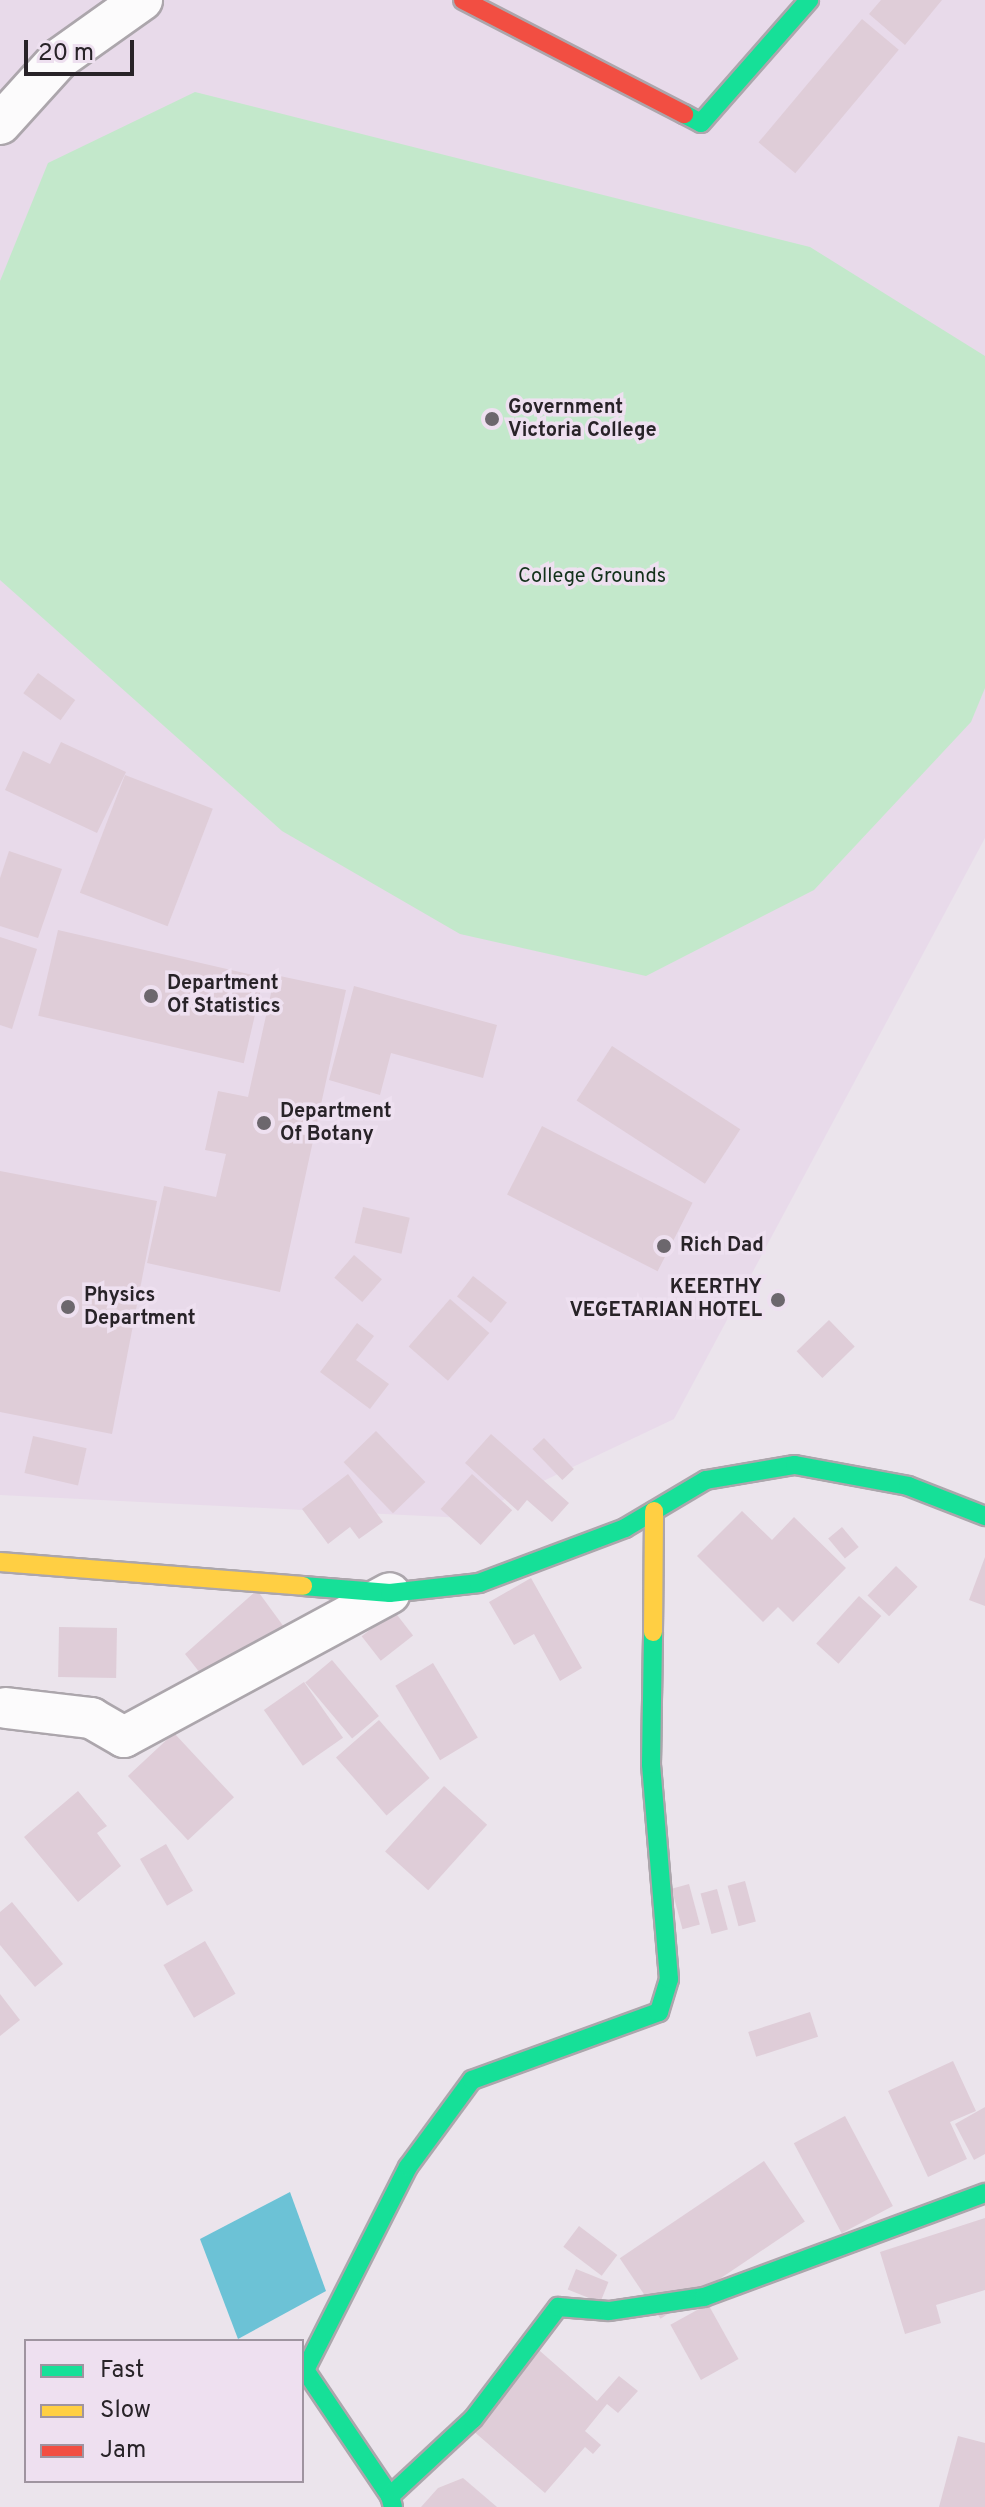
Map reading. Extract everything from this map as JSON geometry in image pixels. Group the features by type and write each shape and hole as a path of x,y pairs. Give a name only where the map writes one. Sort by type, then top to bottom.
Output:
{"street":[{"path":"0,124 59,59 142,0"},
{"path":"463,0 701,123 809,0"},
{"path":"0,1562 390,1593 479,1583 558,1558 654,1511 706,1480 795,1465 908,1486 985,1516"},
{"path":"654,1511 651,1764 669,1979 659,2012 472,2080 408,2167 305,2370 391,2502 473,2419 558,2307 609,2311 704,2297 985,2193"},
{"path":"6,1708 91,1718 124,1737 390,1593"}],"shaded area":[{"name":"Government Victoria College","path":"0,0 985,0 985,838 674,1419 465,1518 0,1495"}],"green space":[{"name":"College Grounds","path":"195,92 810,247 985,356 985,688 971,722 814,890 646,976 460,934 282,831 0,580 0,281 48,163"}],"water":[{"path":"290,2192 326,2291 238,2339 200,2239"}],"building":[{"path":"881,0 942,0 905,45 869,14"},
{"path":"862,19 899,50 795,173 759,142"},
{"path":"38,673 75,700 61,720 23,693"},
{"path":"61,742 126,772 97,833 5,790 23,751 50,764"},
{"path":"125,775 213,809 168,926 80,893"},
{"path":"9,851 62,869 38,938 0,926 0,878"},
{"name":"Department Of Statistics","path":"58,930 264,977 244,1063 38,1016"},
{"path":"0,937 37,949 12,1029 0,1025"},
{"name":"Department Of Botany","path":"275,975 346,990 280,1292 147,1263 164,1186 216,1197 226,1154 205,1150 218,1091 248,1097"},
{"path":"354,986 497,1025 483,1078 391,1053 380,1095 329,1080"},
{"path":"612,1046 740,1129 705,1184 577,1101"},
{"path":"542,1126 693,1203 658,1271 507,1195"},
{"name":"Physics Department","path":"0,1171 157,1201 112,1434 0,1412"},
{"path":"363,1207 410,1218 401,1254 355,1243"},
{"path":"354,1255 382,1279 362,1302 334,1278"},
{"path":"473,1276 507,1302 491,1323 457,1296"},
{"path":"450,1299 489,1333 448,1381 409,1347"},
{"path":"829,1320 855,1347 822,1378 797,1351"},
{"path":"357,1323 374,1336 356,1360 389,1384 370,1409 320,1372"},
{"path":"376,1431 425,1482 393,1513 344,1462"},
{"path":"491,1434 569,1503 552,1522 527,1500 518,1511 465,1463"},
{"path":"33,1436 87,1448 78,1485 24,1473"},
{"path":"544,1438 574,1469 562,1480 532,1449"},
{"path":"348,1474 383,1522 359,1539 350,1527 328,1544 302,1509"},
{"path":"472,1474 512,1510 481,1545 441,1509"},
{"path":"742,1511 772,1540 794,1517 846,1568 793,1622 778,1607 763,1622 697,1556"},
{"path":"842,1527 859,1547 845,1558 828,1539"},
{"path":"985,1557 985,1606 969,1600"},
{"path":"896,1566 918,1587 889,1616 868,1595"},
{"path":"531,1578 582,1668 560,1681 534,1634 514,1645 489,1602"},
{"path":"257,1590 284,1627 208,1683 185,1654"},
{"path":"859,1596 881,1616 838,1664 816,1644"},
{"path":"394,1611 413,1635 381,1661 362,1636"},
{"path":"59,1627 117,1628 116,1678 58,1677"},
{"path":"332,1660 379,1716 352,1738 305,1682"},
{"path":"433,1663 478,1738 440,1760 395,1686"},
{"path":"304,1682 343,1738 303,1766 264,1710"},
{"path":"379,1720 430,1778 386,1816 336,1757"},
{"path":"174,1733 234,1797 188,1840 128,1776"},
{"path":"444,1786 487,1825 428,1890 385,1851"},
{"path":"78,1791 107,1826 97,1833 121,1866 78,1902 24,1837"},
{"path":"166,1844 193,1891 167,1906 140,1859"},
{"path":"745,1881 756,1922 738,1926 728,1886"},
{"path":"689,1884 700,1925 682,1929 672,1889"},
{"path":"717,1889 728,1930 711,1934 701,1893"},
{"path":"12,1902 63,1964 35,1987 0,1945 0,1912"},
{"path":"205,1941 236,1994 194,2018 163,1965"},
{"path":"0,1994 20,2020 0,2036"},
{"path":"810,2012 818,2037 756,2057 748,2032"},
{"path":"953,2061 976,2111 950,2122 967,2159 928,2177 888,2091"},
{"path":"985,2107 985,2154 974,2160 955,2124"},
{"path":"845,2116 893,2206 842,2233 794,2143"},
{"path":"764,2161 805,2222 661,2319 620,2258"},
{"path":"985,2218 985,2290 936,2305 941,2323 905,2334 880,2252"},
{"path":"579,2226 617,2255 602,2276 563,2247"},
{"path":"576,2269 608,2282 600,2303 568,2289"},
{"path":"708,2304 739,2359 701,2380 670,2325"},
{"path":"532,2344 597,2401 619,2376 638,2391 618,2413 607,2404 585,2431 601,2445 593,2454 585,2447 545,2493 464,2423"},
{"path":"958,2436 985,2443 985,2507 939,2507"},
{"path":"463,2478 497,2507 421,2507 438,2488"}],"traffic: fast":[{"path":"684,114 701,123 809,0"},
{"path":"303,1586 390,1593 479,1583 625,1528 706,1480 795,1465 908,1486 985,1516"},
{"path":"390,2496 305,2370 408,2167 472,2080 659,2012 669,1979 651,1764 653,1632"},
{"path":"393,2507 390,2496 473,2419 558,2307 609,2311 704,2297 985,2193"}],"traffic: slow":[{"path":"653,1632 654,1511"},
{"path":"0,1562 303,1586"}],"traffic: jam":[{"path":"463,0 684,114"}],"place":[{"name":"Government Victoria College","path":"492,419"},
{"name":"Department Of Statistics","path":"151,996"},
{"name":"Department Of Botany","path":"264,1123"},
{"name":"Rich Dad","path":"664,1246"},
{"name":"KEERTHY VEGETARIAN HOTEL","path":"778,1300"},
{"name":"Physics Department","path":"68,1307"}]}
